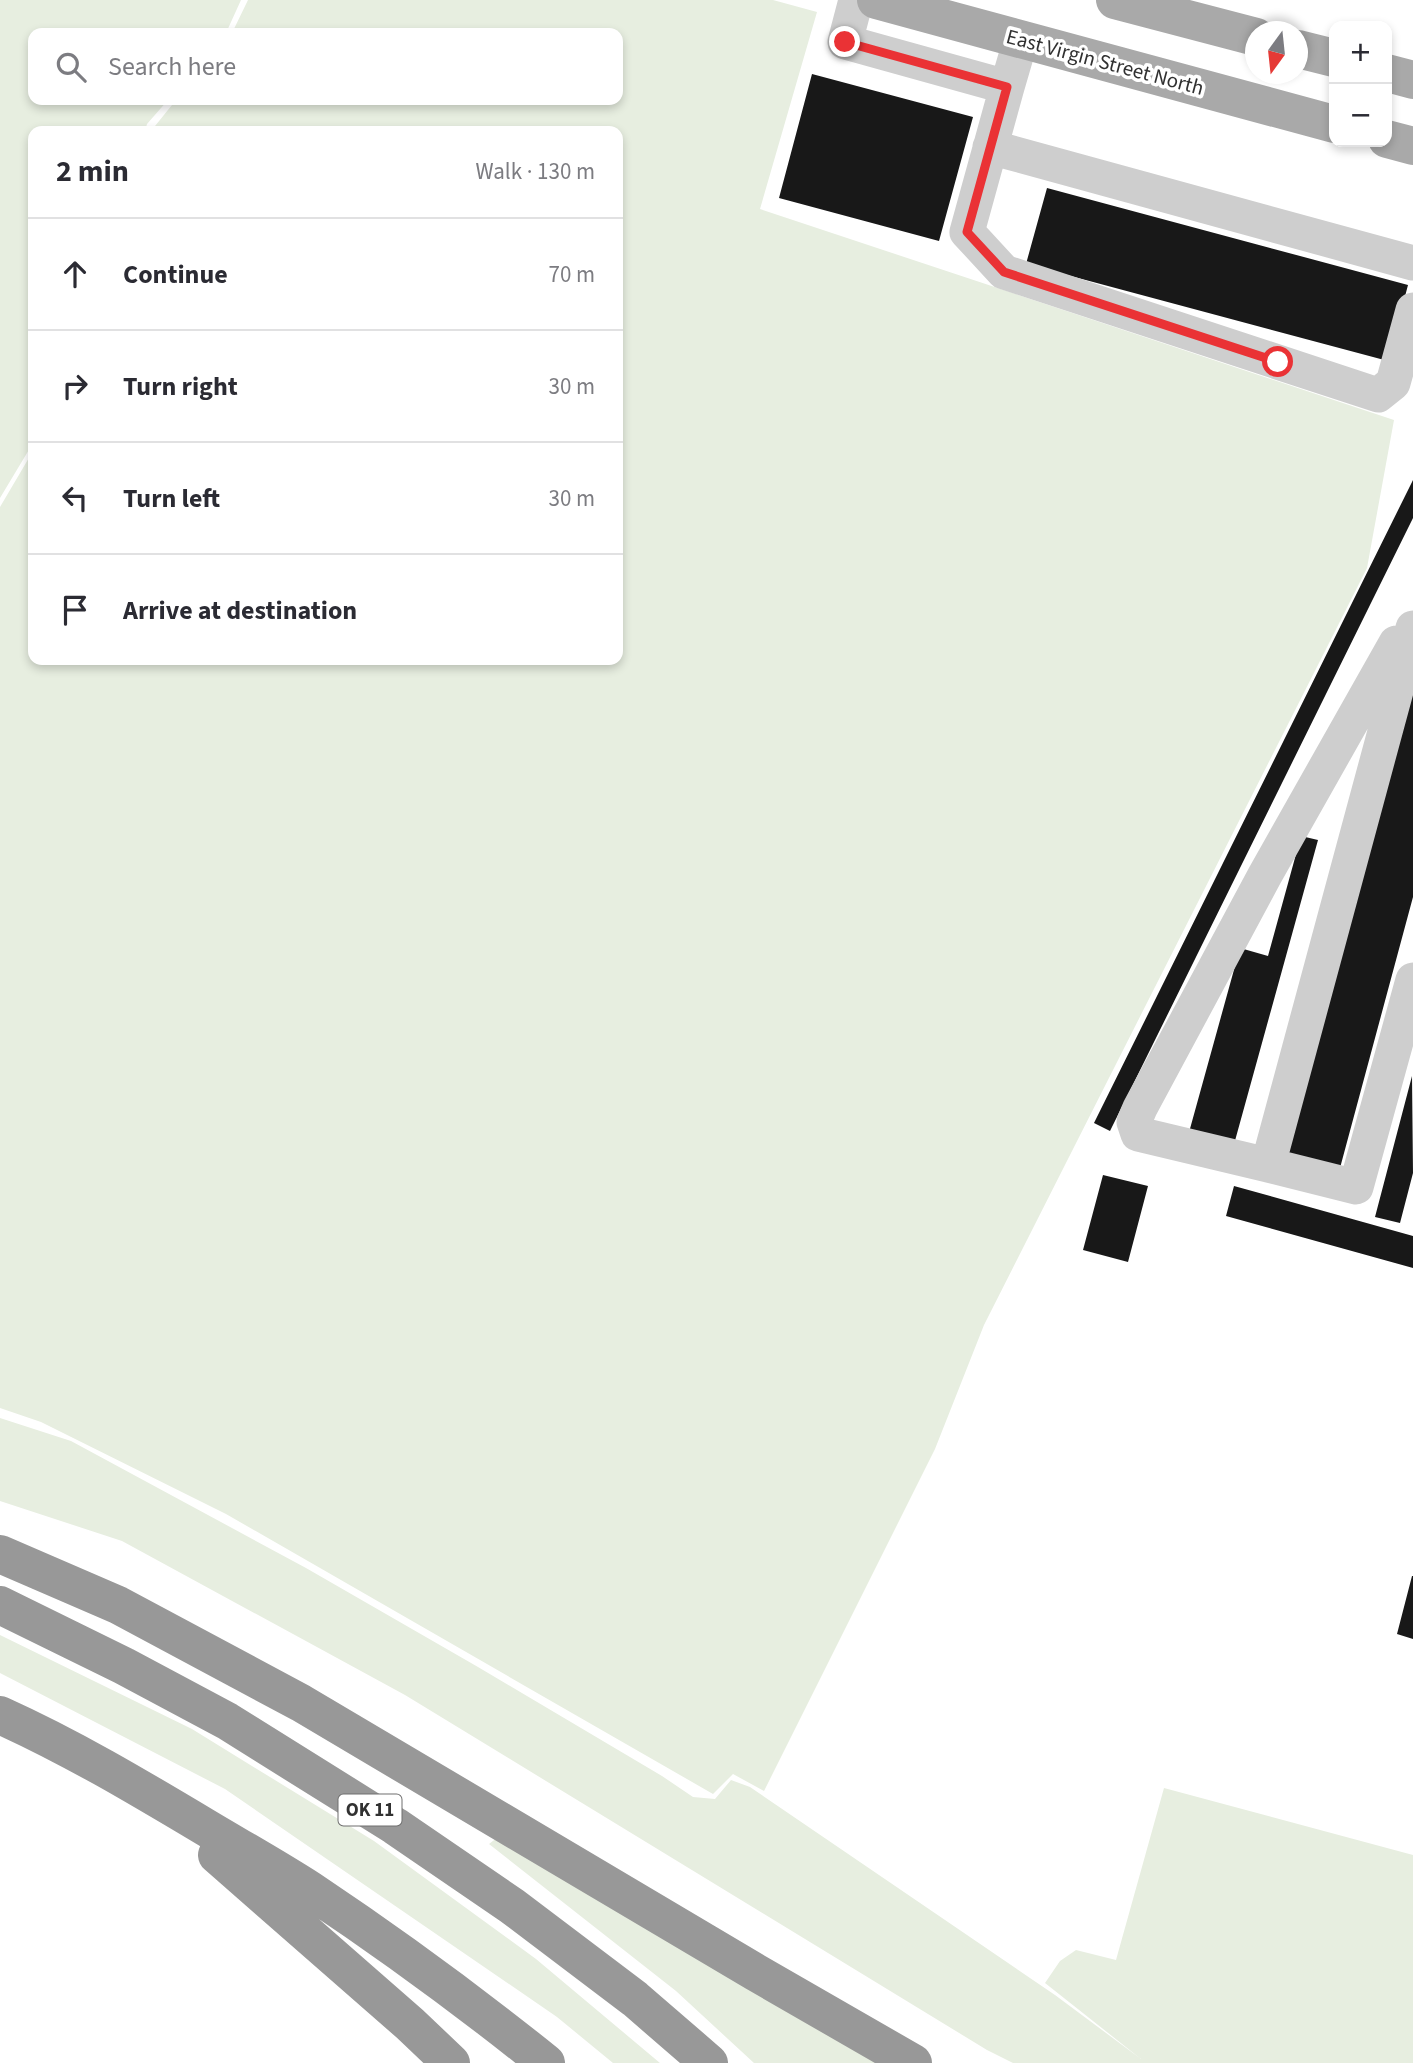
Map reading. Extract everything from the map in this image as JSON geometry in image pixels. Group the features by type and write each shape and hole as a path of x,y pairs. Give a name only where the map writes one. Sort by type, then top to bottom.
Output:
{"highway":[{"path":"0,1555 118,1605 301,1703 913,2063"},
{"name":"OK 11","path":"0,1605 227,1721 395,1826 512,1906 635,1999 709,2063"},
{"path":"0,1715 34,1730 142,1789 309,1889 403,1954 546,2063"},
{"path":"142,1789 451,2063"}],"main road":[{"name":"East Virgin Street North","path":"876,0 986,14 1021,40 1329,123"},
{"path":"1115,0 1245,34"},
{"path":"1308,52 1329,57"},
{"path":"1392,74 1413,80"},
{"path":"1392,140 1413,146"}],"lane":[{"path":"856,0 845,42 1007,87"},
{"path":"1021,40 967,232 1004,272 1378,395 1394,383 1413,310"},
{"path":"990,147 1413,263"},
{"path":"1413,612 1265,875 1140,1108 1134,1122 1138,1134 1356,1188 1413,980"},
{"path":"1268,1166 1413,628"}],"shaded area":[{"path":"0,0 241,0 228,28 28,28 28,105 164,105 146,126 28,126 28,451 0,498"},
{"path":"248,0 773,0 817,12 760,209 1394,420 1367,568 984,1325 935,1449 764,1791 733,1774 713,1794 226,1514 41,1422 0,1408 0,507 28,459 28,665 623,665 623,126 155,126 172,105 623,105 623,28 234,28"},
{"path":"0,1418 71,1441 306,1568 478,1667 693,1797 715,1799 731,1780 750,1787 1055,1995 1141,2059 1045,1983 1060,1961 1076,1950 1116,1960 1164,1788 1413,1855 1413,2063 1013,2063 987,2050 405,1695 122,1541 0,1501"},
{"path":"0,1635 192,1729 374,1841 536,1959 660,2063 613,2063 557,2017 225,1789 0,1673"},
{"path":"498,1837 884,2063 754,2063 676,1991 489,1844"}],"building":[{"path":"812,74 973,117 939,241 779,198"},
{"path":"1047,188 1408,285 1388,361 1026,264"},
{"path":"1413,480 1413,518 1110,1131 1094,1123"},
{"path":"1413,659 1413,897 1340,1168 1279,1152"},
{"path":"1301,836 1318,840 1233,1148 1188,1136 1240,948 1268,956"},
{"path":"1412,1076 1413,1173 1400,1223 1375,1217"},
{"path":"1103,1175 1148,1186 1128,1262 1083,1250"},
{"path":"1234,1186 1413,1236 1413,1268 1226,1216"},
{"path":"1413,1576 1413,1639 1397,1634"}],"route":[{"path":"845,42 1007,87 967,232 1004,272 1278,362"}]}
